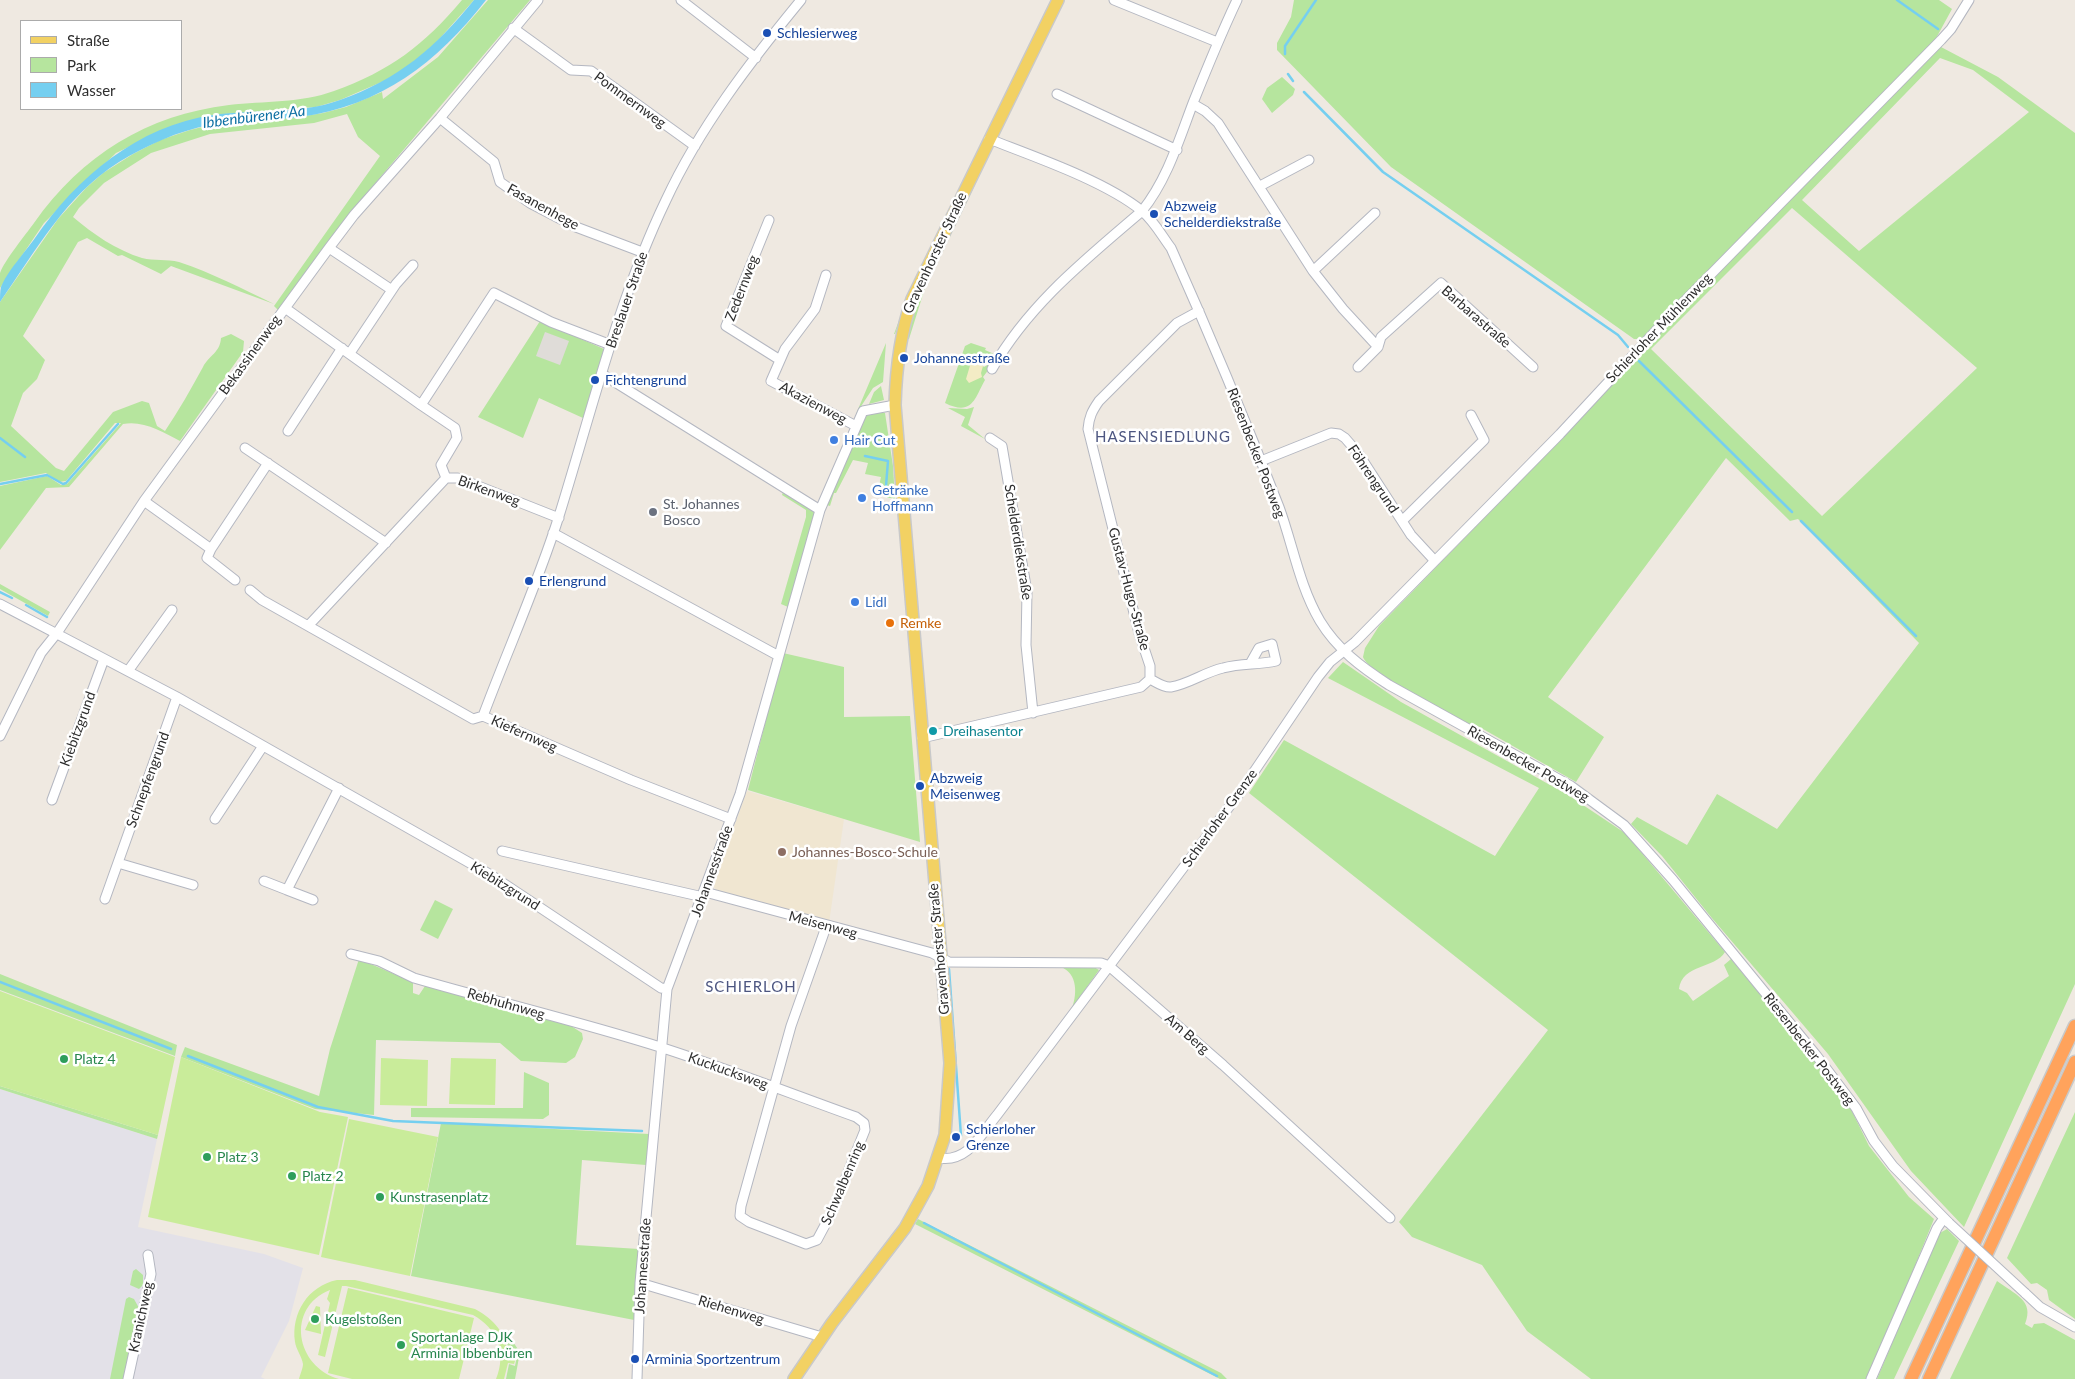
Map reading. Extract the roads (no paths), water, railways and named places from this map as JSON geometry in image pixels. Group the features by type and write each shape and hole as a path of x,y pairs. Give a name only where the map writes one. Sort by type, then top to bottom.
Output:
{"highway":[{"path":"1911,1379 2075,1026"},
{"path":"1929,1379 2075,1062"}],"main road":[{"name":"Gravenhorster Straße","path":"794,1379 822,1337 905,1228 928,1186 939,1158 945,1135 950,1085 896,405 896,372 899,342 912,298 1058,0"}],"street":[{"name":"Bekassinenweg","path":"0,736 41,653 57,633 144,501 284,308 354,214 440,118 538,0"},
{"path":"681,0 756,58"},
{"name":"Breslauer Straße","path":"483,716 558,518 611,345 642,252 666,199 695,146 729,92 801,0"},
{"path":"1114,0 1217,42"},
{"path":"992,369 1017,330 1038,304 1142,211 1150,201 1176,150 1217,42 1237,0"},
{"name":"Schierloher Mühlenweg","path":"1343,651 1560,434 1664,322 1941,40 1955,23 1968,0"},
{"name":"Pommernweg","path":"513,28 571,70 591,71 695,146"},
{"path":"1057,94 1176,150"},
{"path":"1193,104 1205,111 1218,123 1314,271 1343,309 1378,347"},
{"name":"Fasanenhege","path":"440,118 494,162 500,182 530,203 576,227 642,252"},
{"name":"Riesenbecker Postweg","path":"990,139 1100,186 1142,211 1170,248 1199,311 1261,461 1280,510 1306,591 1320,621 1343,651 1362,668 1389,685 1571,786 1624,826 1673,880 1816,1054 1856,1108 1874,1140 1893,1166 1946,1220 2025,1293 2040,1306 2075,1327"},
{"path":"1260,186 1309,160"},
{"path":"1314,271 1375,213"},
{"name":"Zedernweg","path":"769,220 726,326 780,360"},
{"path":"329,248 392,290"},
{"path":"288,431 392,290 413,266"},
{"name":"Akazienweg","path":"826,275 815,309 784,349 771,380 856,426"},
{"name":"Barbarastraße","path":"1358,367 1378,347 1381,337 1441,283 1533,367"},
{"path":"421,406 494,293 551,322 611,345"},
{"path":"284,308 421,406 455,428 457,438 442,465 446,478"},
{"name":"Gustav-Hugo-Straße","path":"1150,679 1150,666 1139,633 1088,429 1089,419 1092,410 1099,402 1177,323 1199,311"},
{"path":"602,374 820,510"},
{"name":"Johannesstraße","path":"638,1379 640,1283 668,989 731,819 756,738 777,655 820,510 856,426 866,409 896,405"},
{"name":"Föhrengrund","path":"1402,520 1484,440 1471,416"},
{"name":"Föhrengrund","path":"1261,461 1331,433 1339,434 1358,453 1411,535 1435,560"},
{"name":"Schelderdiekstraße","path":"990,438 1002,446 1027,592 1026,645 1033,713"},
{"path":"245,448 386,543"},
{"path":"235,580 207,558 268,463"},
{"name":"Birkenweg","path":"308,626 446,478 458,478 558,518"},
{"path":"144,501 211,549"},
{"path":"553,532 777,655"},
{"name":"Kiefernweg","path":"250,590 262,600 473,719 483,716 631,780 731,819"},
{"name":"Kiebitzgrund","path":"0,604 177,697 491,875 661,988 668,989"},
{"path":"128,671 172,610"},
{"name":"Schierloher Grenze","path":"939,1158 949,1159 966,1153 1242,791 1318,677 1330,662 1343,651"},
{"name":"Kiebitzgrund","path":"52,800 104,658"},
{"path":"922,738 1141,687 1150,679 1164,686 1173,687 1210,672 1250,664"},
{"name":"Schnepfengrund","path":"105,899 177,697"},
{"path":"215,819 264,746"},
{"path":"287,890 339,788"},
{"name":"Meisenweg","path":"502,851 704,895 941,957"},
{"path":"118,863 194,886"},
{"path":"264,880 312,900"},
{"name":"Kuckucksweg","path":"663,1048 775,1088 791,1026 826,927"},
{"name":"Rebhuhnweg","path":"351,954 379,961 414,978 663,1048"},
{"path":"941,957 949,962 1101,963 1109,966"},
{"name":"Am Berg","path":"1109,966 1223,1065 1390,1218"},
{"name":"Schwalbenring","path":"775,1088 859,1118 864,1123 864,1130 832,1212 817,1240 812,1244 806,1244 749,1222 740,1216 741,1206 775,1088"},
{"path":"1871,1379 1937,1228 1946,1220"},
{"name":"Kranichweg","path":"128,1379 151,1274 148,1255"},
{"name":"Riehenweg","path":"640,1283 822,1337"}],"water":[{"name":"Ibbenbürener Aa","path":"474,0 486,0 447,44 427,62 382,92 357,103 300,117 232,122 186,131 163,139 119,162 100,175 67,208 39,244 0,302 1,287 7,275 52,216 90,175 135,143 159,130 186,121 229,113 309,108 324,105 361,92 398,72 430,47"}],"waterway":[{"path":"1285,54 1285,46 1316,0"},
{"path":"1897,0 1938,29"},
{"path":"1288,74 1293,81"},
{"path":"1304,92 1383,172 1618,335 1628,347"},
{"path":"1639,361 1792,512"},
{"path":"0,484 47,475 63,484 66,483 118,424"},
{"path":"0,438 25,457"},
{"path":"865,456 888,461 886,486"},
{"path":"1801,521 1916,636"},
{"path":"0,592 12,598"},
{"path":"26,605 47,617"},
{"path":"949,969 961,1136"},
{"path":"0,982 171,1049"},
{"path":"188,1056 318,1107 393,1121 642,1131"},
{"path":"924,1223 1217,1376"}],"place":[{"name":"Schlesierweg","path":"767,33"},
{"name":"Abzweig Schelderdiekstraße","path":"1154,214"},
{"name":"Johannesstraße","path":"904,358"},
{"name":"Fichtengrund","path":"595,380"},
{"name":"Hair Cut","path":"834,440"},
{"name":"Getränke Hoffmann","path":"862,498"},
{"name":"St. Johannes Bosco","path":"653,512"},
{"name":"Erlengrund","path":"529,581"},
{"name":"Lidl","path":"855,602"},
{"name":"Remke","path":"890,623"},
{"name":"Dreihasentor","path":"933,731"},
{"name":"Abzweig Meisenweg","path":"920,786"},
{"name":"Johannes-Bosco-Schule","path":"782,852"},
{"name":"Platz 4","path":"64,1059"},
{"name":"Schierloher Grenze","path":"956,1137"},
{"name":"Platz 3","path":"207,1157"},
{"name":"Platz 2","path":"292,1176"},
{"name":"Kunstrasenplatz","path":"380,1197"},
{"name":"Kugelstoßen","path":"315,1319"},
{"name":"Sportanlage DJK Arminia Ibbenbüren","path":"401,1345"},
{"name":"Arminia Sportzentrum","path":"635,1359"}],"district":[{"name":"HASENSIEDLUNG","path":"1163,437"},
{"name":"SCHIERLOH","path":"751,987"}]}
